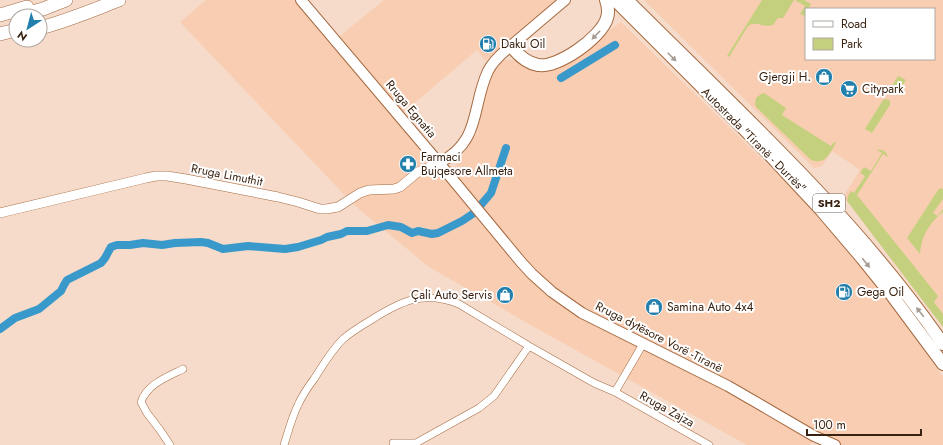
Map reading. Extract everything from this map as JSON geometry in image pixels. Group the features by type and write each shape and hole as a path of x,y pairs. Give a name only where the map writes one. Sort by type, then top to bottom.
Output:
{"highway":[{"path":"0,15 47,0"},
{"path":"42,8 66,0"},
{"path":"48,20 99,4 119,0"},
{"path":"511,46 528,62 545,66 558,62 573,53 598,33 607,19 608,12 606,0"},
{"name":"Autostrada \"Tiranë - Durrës\"","path":"615,0 767,152 822,211 891,294 943,364"},
{"name":"Autostrada \"Tiranë - Durrës\"","path":"631,3 774,146 830,205 892,277 922,314 943,344"},
{"path":"48,26 99,4"}],"main road":[{"name":"Rruga Egnatia","path":"301,0 460,188"},
{"path":"439,163 456,153 468,137 488,70 497,58 565,0"},
{"name":"Rruga dytësore Vorë -Tiranë","path":"460,188 532,274 561,300 582,313 728,386 814,436 835,445"}],"street":[{"name":"Rruga Limuthit","path":"0,213 156,176 186,179 278,197 320,209 331,209 338,207 360,193 370,190 394,189 400,187 418,172 439,163"},
{"name":"Rruga Zajza","path":"284,445 297,406 334,349 355,330 388,308 413,299 424,298 450,300 459,304 594,383 615,392 709,445"},
{"path":"615,392 643,344"},
{"path":"393,443 416,443 479,408 494,396 529,346"},
{"path":"170,445 146,413 141,402 149,389 159,381 182,368"}],"shaded area":[{"path":"206,0 302,0 335,40 384,0 556,0 485,61 477,50 399,116 439,163 455,167 477,133 486,86 493,69 503,60 512,60 532,67 589,46 621,22 800,196 869,273 943,377 943,445 835,445 815,436 810,445 747,445 429,267 354,205 180,22"},
{"name":"Citypark","path":"644,0 943,0 943,327 843,197 860,170 832,151 822,166 814,168"}],"green space":[{"path":"762,0 794,0 783,18 778,18 773,25 766,26 751,24 748,26 729,57 727,56"},
{"path":"795,0 804,0 811,4 809,8 805,8 804,16 800,14 805,6"},
{"path":"898,76 906,80 899,90 895,91 893,89 893,85"},
{"path":"764,93 786,108 782,115 831,146 834,142 836,143 829,155 824,160 811,160 756,107 756,98"},
{"path":"885,99 889,100 890,105 872,133 865,129"},
{"path":"877,150 884,151 888,157 883,154 857,195 938,296 934,302 943,314 943,327 847,201 851,191 854,193 865,176 860,173 864,167 871,171 882,153"},
{"path":"940,188 943,189 943,199 933,213 938,216 943,209 943,212 930,226 924,236 920,254 907,238"}],"waterway":[{"path":"561,78 615,45"},
{"path":"0,329 15,318 39,309 61,291 67,280 101,263 111,247 117,245 143,243 162,245 201,242 223,249 248,246 285,249 298,247 347,231 367,231 388,225 401,227 412,233 418,231 432,234 438,233 474,213 491,193 506,148"}],"place":[{"name":"Daku Oil","path":"488,44"},
{"name":"Gjergji H.","path":"824,77"},
{"name":"Citypark","path":"849,89"},
{"name":"Farmaci Bujqesore Allmeta","path":"408,164"},
{"name":"Gega Oil","path":"844,292"},
{"name":"Çali Auto Servis","path":"505,295"},
{"name":"Samina Auto 4x4","path":"654,307"}]}
